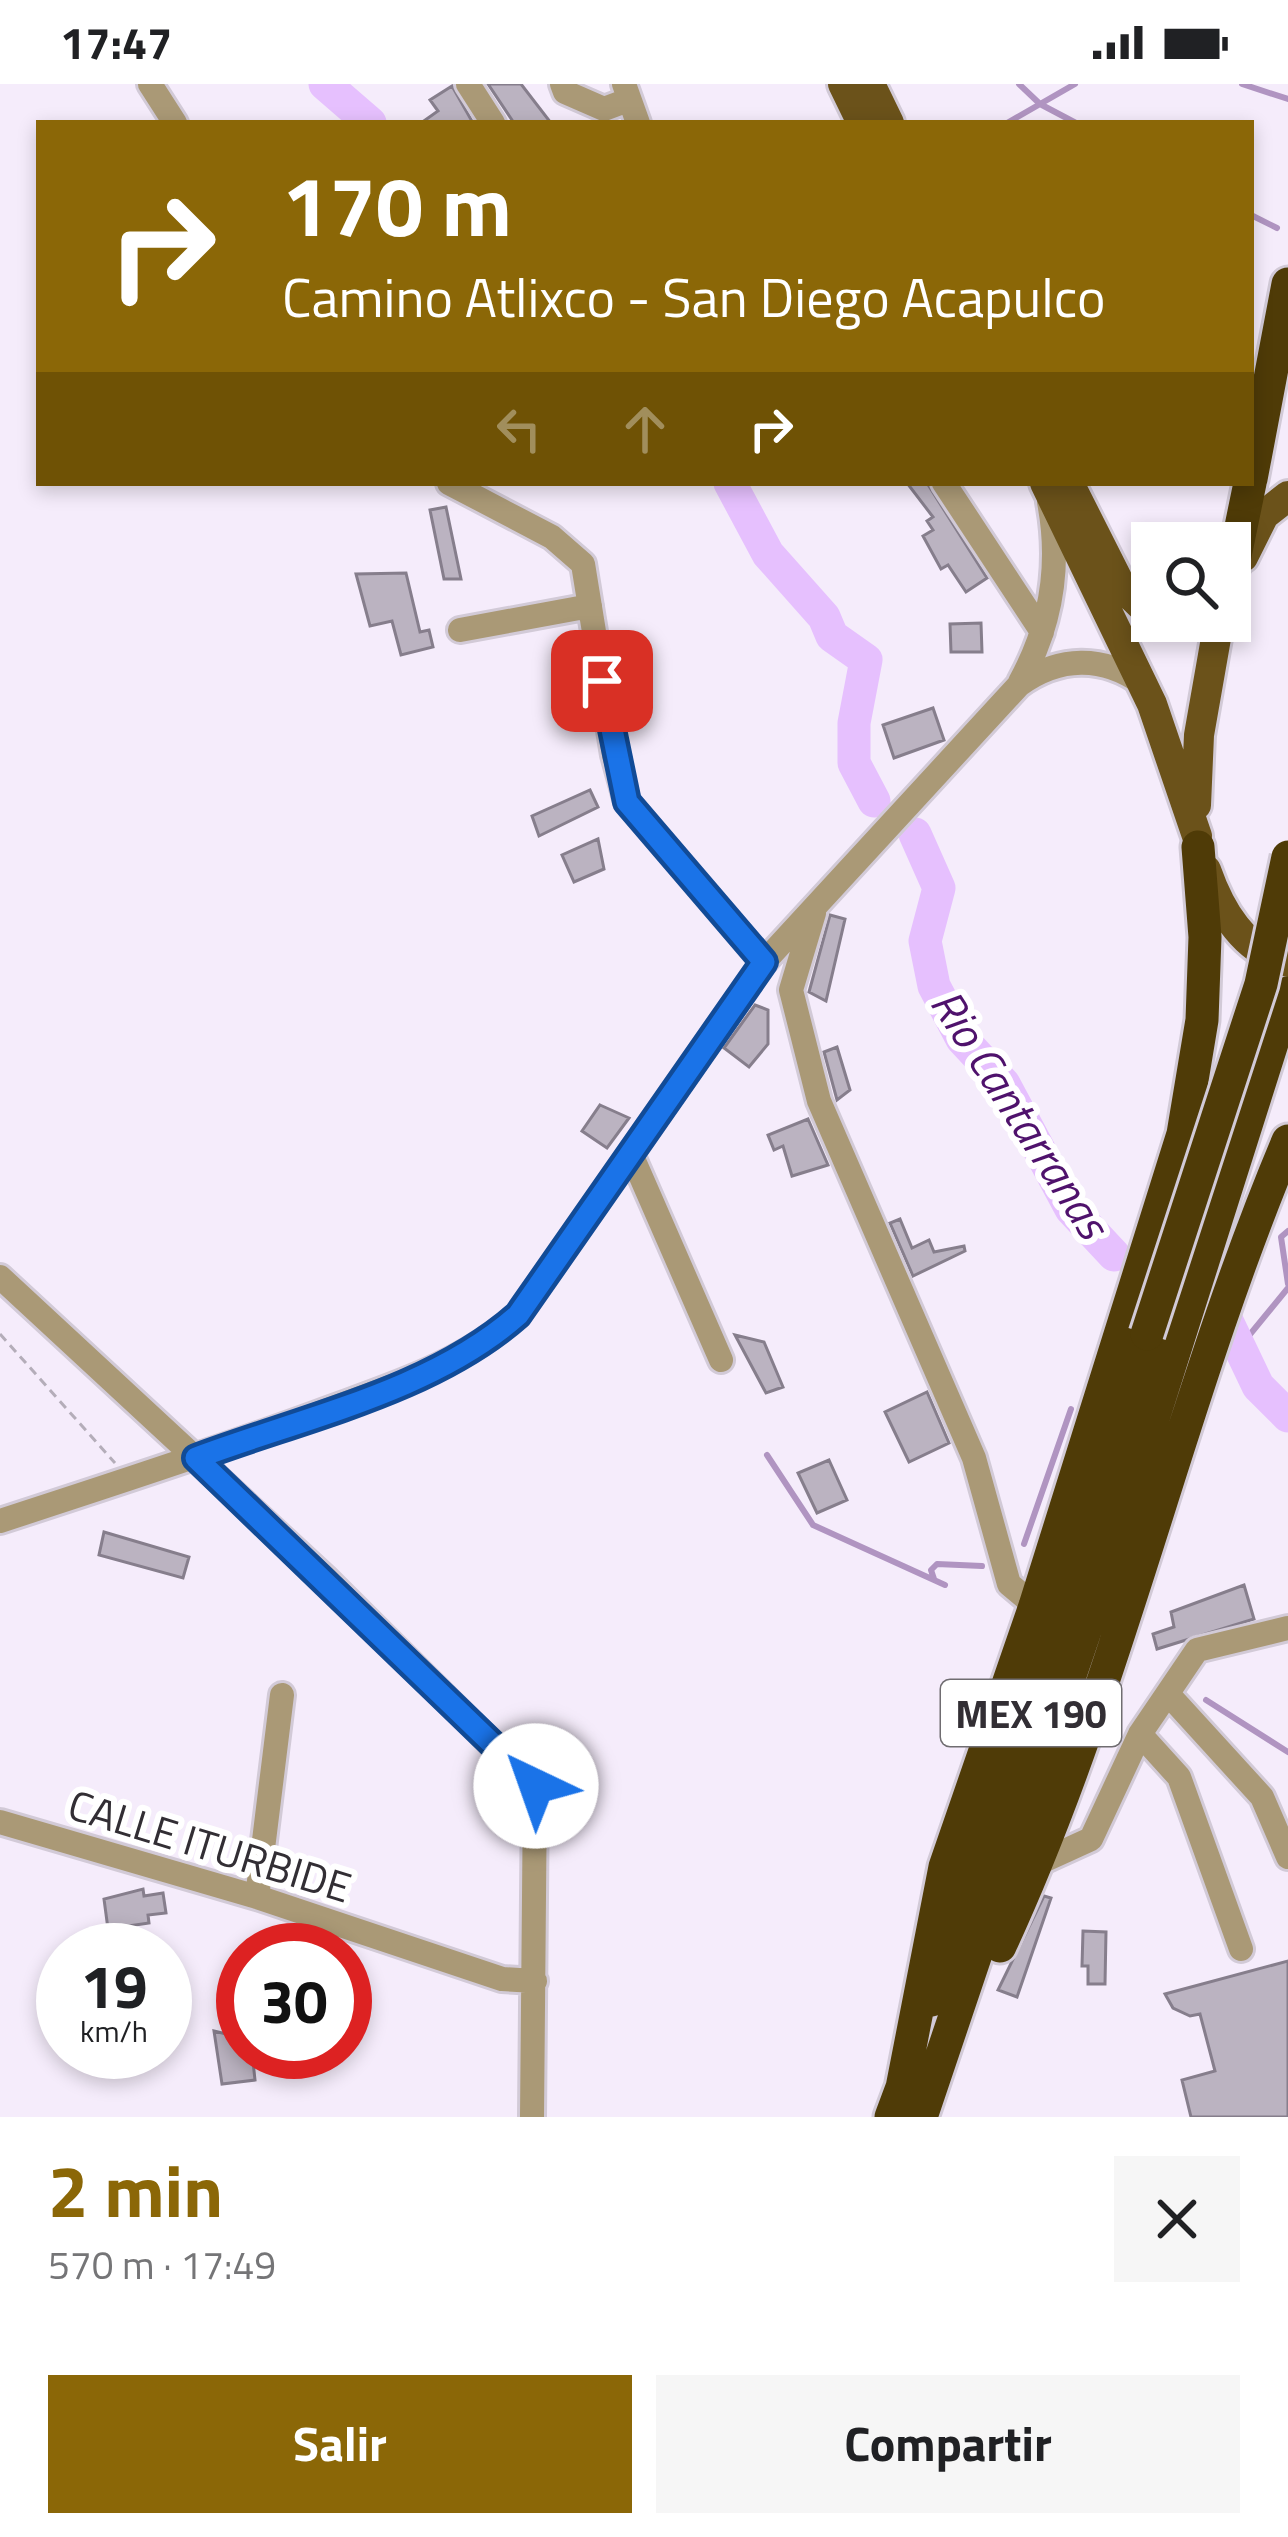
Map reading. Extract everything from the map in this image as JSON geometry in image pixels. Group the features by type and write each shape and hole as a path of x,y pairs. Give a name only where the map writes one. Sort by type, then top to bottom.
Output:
{"highway":[{"path":"1254,465 1288,284"},
{"path":"1242,522 1250,486"},
{"path":"897,2102 945,1867 1035,1606 1150,1329 1172,1174 1197,1069 1205,971 1197,842"},
{"name":"MEX 190","path":"897,2102 1039,1692 1261,984 1288,857"},
{"name":"MEX 190","path":"921,2117 952,2031 1150,1329 1288,994"},
{"path":"952,2031 998,1952 1034,1865 1288,1141"}],"main road":[{"path":"842,84 860,120"},
{"path":"870,84 888,120"},
{"path":"1046,486 1143,684 1215,896 1232,924 1256,946 1288,962"},
{"path":"1070,486 1120,586 1131,596"},
{"path":"1251,539 1259,522 1288,496"},
{"path":"1197,842 1199,735 1215,642"}],"street":[{"path":"150,84 173,120"},
{"path":"468,84 491,120"},
{"path":"562,84 565,92 604,109 630,102"},
{"path":"455,486 552,537 583,564 614,755 627,802 764,962"},
{"path":"946,486 1042,632"},
{"path":"1019,685 1042,632 1054,560 1045,486"},
{"path":"460,630 590,607"},
{"path":"0,1521 196,1458 442,1366 486,1344 518,1315 764,962 1019,685 1047,668 1079,662 1120,669 1143,684"},
{"path":"823,898 790,990 819,1101 974,1458 1010,1584 1035,1606"},
{"path":"632,1154 722,1360"},
{"path":"0,1277 196,1458 536,1786 532,2117"},
{"path":"1034,1865 1091,1839 1140,1734 1197,1651 1288,1628"},
{"path":"257,1897 282,1695"},
{"path":"1168,1695 1262,1797 1288,1857"},
{"path":"1140,1734 1179,1777 1241,1949"},
{"name":"CALLE ITURBIDE","path":"0,1822 257,1897 502,1979 536,1981"}],"path":[{"path":"0,1334 129,1479"}],"building":[{"path":"488,84 521,84 549,120 512,120"},
{"path":"452,86 471,120 425,120 438,111 430,100"},
{"path":"909,486 929,486 987,578 966,592 948,565 941,569 923,536 933,530 927,521 933,517"},
{"path":"446,507 461,579 444,579 430,510"},
{"path":"406,573 420,632 429,630 433,647 401,655 392,621 370,626 356,574"},
{"path":"981,623 982,652 951,652 950,624"},
{"path":"933,708 944,740 894,758 883,725"},
{"path":"590,790 598,807 539,836 532,816"},
{"path":"598,839 604,869 574,882 562,855"},
{"path":"830,915 845,919 826,1001 809,992"},
{"path":"755,1005 768,1010 768,1044 749,1067 724,1048"},
{"path":"837,1047 850,1090 837,1100 824,1052"},
{"path":"600,1105 629,1118 607,1148 582,1131"},
{"path":"808,1119 828,1165 792,1176 783,1146 774,1150 768,1135"},
{"path":"900,1219 912,1248 929,1240 934,1252 964,1246 965,1251 913,1276 890,1223"},
{"path":"735,1335 764,1342 783,1387 766,1393"},
{"path":"927,1392 949,1443 909,1462 885,1412"},
{"path":"829,1460 847,1500 817,1513 798,1473"},
{"path":"104,1532 189,1557 183,1578 99,1555"},
{"path":"1244,1585 1254,1619 1157,1649 1153,1634 1174,1627 1171,1612"},
{"path":"143,1889 144,1896 163,1893 166,1913 148,1915 149,1923 107,1923 104,1899"},
{"path":"1044,1896 1051,1898 1017,1997 998,1990"},
{"path":"1083,1931 1106,1932 1105,1984 1088,1984 1088,1966 1082,1966"},
{"path":"1288,1961 1288,2117 1191,2117 1182,2080 1215,2071 1200,2014 1190,2016 1173,2008 1165,1994"},
{"path":"221,2079 255,2079 255,2080 222,2084"}],"waterway":[{"name":"Rio Cantarranas","path":"325,84 367,120"},
{"path":"1019,84 1040,104 1070,120"},
{"path":"1012,120 1075,84"},
{"path":"1242,84 1288,99"},
{"path":"1254,216 1277,228"},
{"name":"Rio Cantarranas","path":"732,486 768,554 824,617 832,636 866,660 854,723 854,763 874,801"},
{"name":"Rio Cantarranas","path":"915,834 939,888 925,941 934,986 962,1039 1004,1084 1071,1209 1114,1255"},
{"path":"1288,1231 1281,1237 1288,1284"},
{"path":"1238,1349 1288,1288"},
{"name":"Rio Cantarranas","path":"1228,1323 1258,1386 1288,1416"},
{"path":"1024,1544 1071,1409"},
{"path":"767,1455 813,1525 945,1585"},
{"path":"934,1579 931,1570 937,1564 982,1566"},
{"path":"1206,1700 1288,1752"}],"route":[{"path":"536,1786 502,1748 196,1458 442,1366 486,1344 518,1315 764,962 627,802 602,681"}]}
